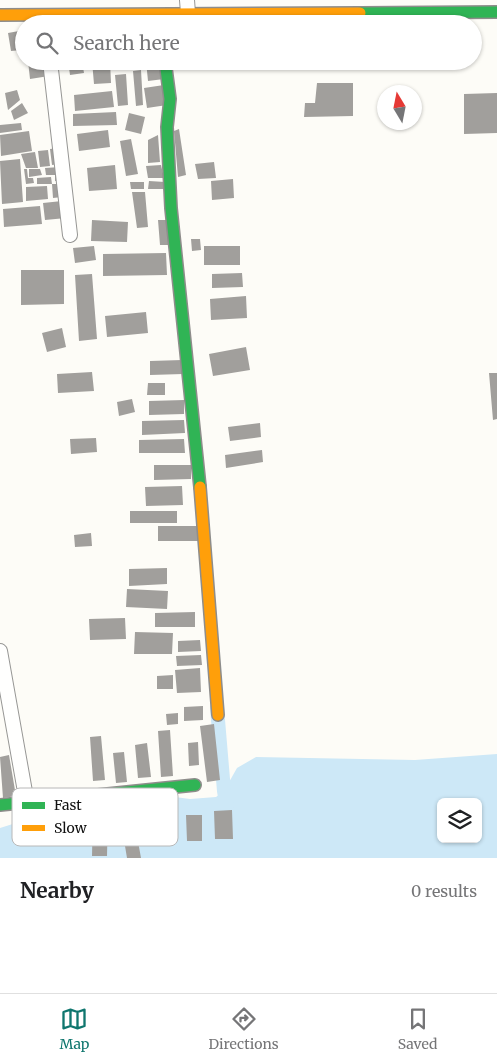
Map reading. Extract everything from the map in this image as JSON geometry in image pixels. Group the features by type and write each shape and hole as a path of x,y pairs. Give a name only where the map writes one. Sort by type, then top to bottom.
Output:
{"street":[{"path":"169,15 187,9 497,12"},
{"path":"0,15 15,16"},
{"path":"51,70 70,235"},
{"path":"166,70 170,99 167,127 171,208 198,454 218,715"},
{"path":"0,651 24,788"},
{"path":"167,788 195,785"}],"water":[{"path":"497,754 497,858 0,858 0,828 12,824 12,846 178,846 178,797 190,799 216,797 224,791 237,768 256,757 415,760"}],"building":[{"path":"15,32 15,51 11,51 8,33"},
{"path":"29,70 48,70 49,76 30,79"},
{"path":"69,70 84,70 84,73 70,75"},
{"path":"93,70 110,70 111,83 94,84"},
{"path":"141,70 143,105 136,106 133,71"},
{"path":"147,70 164,70 164,79 148,81"},
{"path":"126,74 128,105 118,106 115,75"},
{"path":"317,83 353,83 353,116 304,117 305,103 315,103"},
{"path":"164,85 167,105 147,108 144,88"},
{"path":"17,90 20,100 8,110 5,93"},
{"path":"112,91 114,107 75,111 74,95"},
{"path":"497,93 497,133 464,134 464,94"},
{"path":"22,103 28,113 14,120 11,111"},
{"path":"116,112 117,125 73,126 73,114"},
{"path":"129,113 145,117 141,134 125,130"},
{"path":"21,123 22,130 0,133 0,125"},
{"path":"179,129 186,175 178,177 174,131"},
{"path":"108,130 110,147 79,151 77,134"},
{"path":"29,131 32,151 1,156 0,135"},
{"path":"158,135 160,162 148,163 148,140"},
{"path":"131,139 138,174 126,176 120,141"},
{"path":"58,148 59,164 52,165 50,149"},
{"path":"48,150 50,166 40,167 38,151"},
{"path":"35,152 38,168 26,168 21,154"},
{"path":"20,159 23,202 2,204 0,161"},
{"path":"214,162 216,178 198,179 195,164"},
{"path":"115,165 117,189 89,191 87,168"},
{"path":"161,165 164,178 148,178 146,166"},
{"path":"60,167 62,181 55,181 55,175 46,175 45,168"},
{"path":"24,169 27,169 28,178 33,178 34,183 26,184"},
{"path":"29,169 40,169 42,175 29,177"},
{"path":"51,177 52,184 37,184 37,178"},
{"path":"233,179 234,198 212,200 211,181"},
{"path":"149,181 165,182 165,189 148,189"},
{"path":"130,182 144,182 144,189 131,189"},
{"path":"52,184 61,184 62,197 53,198"},
{"path":"47,186 48,199 26,201 26,187"},
{"path":"132,192 145,192 148,227 137,228"},
{"path":"62,201 66,218 45,220 43,203"},
{"path":"40,206 42,224 4,227 3,209"},
{"path":"92,220 128,222 127,242 91,241"},
{"path":"158,220 168,220 169,245 160,245"},
{"path":"191,239 200,239 201,250 192,251"},
{"path":"94,246 96,260 75,263 73,248"},
{"path":"204,246 240,246 240,265 204,265"},
{"path":"166,253 167,275 103,276 103,254"},
{"path":"21,270 64,270 64,304 21,305"},
{"path":"242,273 243,287 212,288 212,274"},
{"path":"92,274 97,339 79,341 75,275"},
{"path":"246,296 247,318 211,320 210,299"},
{"path":"146,312 148,333 107,337 105,316"},
{"path":"62,328 66,347 47,352 42,333"},
{"path":"246,347 250,370 213,376 209,354"},
{"path":"182,360 183,374 150,375 150,361"},
{"path":"92,372 94,391 58,393 57,374"},
{"path":"489,373 497,373 497,419 493,420"},
{"path":"148,383 165,383 165,395 147,395"},
{"path":"132,399 135,412 119,416 117,402"},
{"path":"184,400 184,414 149,415 149,401"},
{"path":"184,420 185,433 142,435 142,421"},
{"path":"260,423 261,437 230,441 228,427"},
{"path":"96,438 97,452 71,454 70,439"},
{"path":"184,439 185,453 139,453 139,440"},
{"path":"262,450 263,462 226,468 225,455"},
{"path":"154,465 191,465 191,479 154,480"},
{"path":"182,486 183,505 146,506 145,487"},
{"path":"130,511 177,511 177,523 130,523"},
{"path":"158,526 200,526 199,541 158,541"},
{"path":"91,533 92,546 75,547 74,535"},
{"path":"167,568 167,584 129,586 129,569"},
{"path":"127,589 168,591 167,609 126,607"},
{"path":"195,612 195,627 155,627 155,613"},
{"path":"125,618 126,639 90,640 89,619"},
{"path":"135,632 173,633 172,654 134,654"},
{"path":"200,640 201,651 178,652 178,641"},
{"path":"201,655 202,665 177,666 176,656"},
{"path":"200,668 201,692 177,693 175,670"},
{"path":"173,675 173,689 157,689 157,676"},
{"path":"203,706 203,720 184,721 184,707"},
{"path":"178,713 178,724 167,725 166,714"},
{"path":"214,724 220,780 207,782 200,726"},
{"path":"170,730 173,776 161,777 158,731"},
{"path":"101,736 105,780 93,781 90,737"},
{"path":"198,742 199,765 189,766 188,743"},
{"path":"147,743 151,777 138,778 135,745"},
{"path":"124,752 127,782 116,783 113,753"},
{"path":"9,755 15,788 12,788 12,797 3,798 0,757"},
{"path":"232,810 233,839 215,839 214,811"},
{"path":"186,815 202,815 202,841 187,841"},
{"path":"92,846 107,846 107,856 92,856"},
{"path":"125,846 139,846 141,858 127,858"}],"waterway":[{"path":"217,708 227,808"}],"traffic: fast":[{"path":"360,13 497,12"},
{"path":"166,70 170,99 167,127 171,208 200,487"},
{"path":"166,788 195,785"},
{"path":"0,805 12,804"}],"traffic: slow":[{"path":"0,15 360,13"},
{"path":"200,487 218,715"}]}
